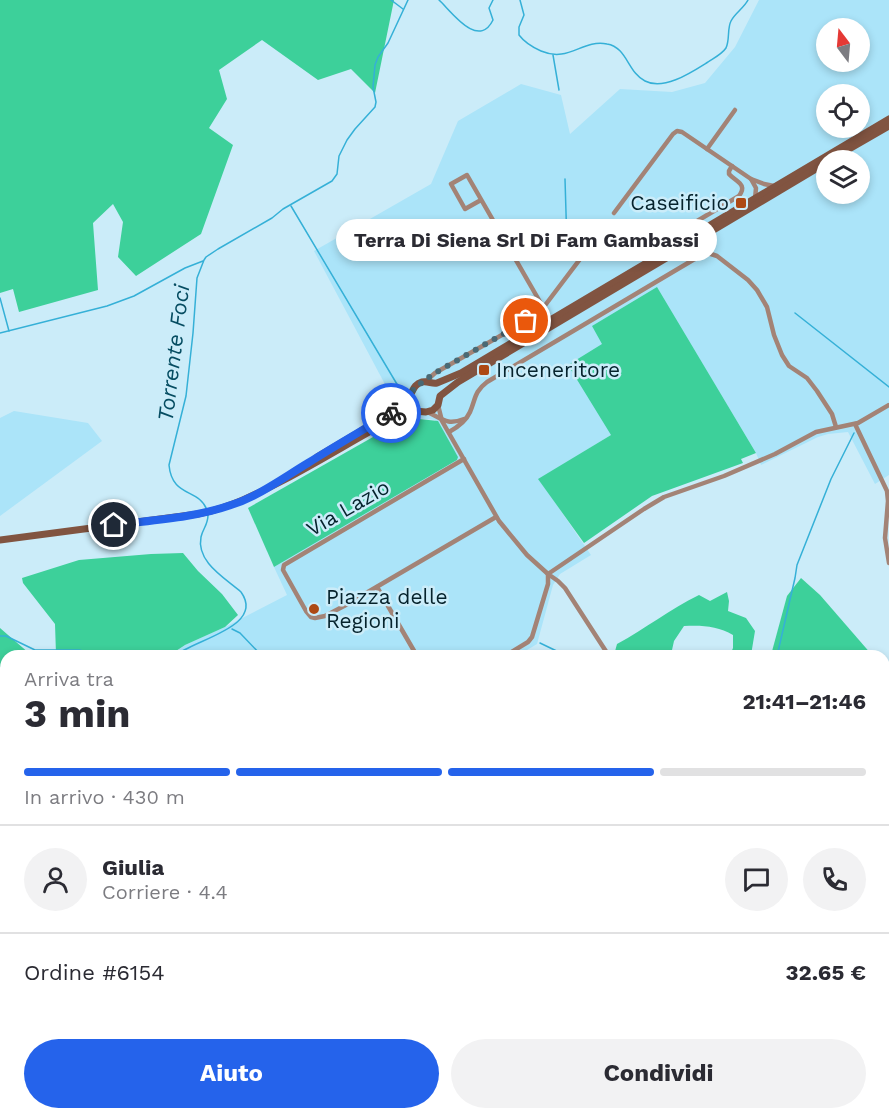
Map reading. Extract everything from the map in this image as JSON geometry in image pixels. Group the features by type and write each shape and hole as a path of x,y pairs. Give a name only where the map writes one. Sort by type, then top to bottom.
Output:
{"main road":[{"path":"269,488 398,409 405,403 415,386 425,382 434,384 455,376 889,119"},
{"path":"848,150 889,126"},
{"path":"440,396 458,381 816,169"},
{"path":"0,540 198,514 245,500 402,414 433,410 438,405 440,396 434,384"},
{"path":"410,396 411,403 422,411"}],"street":[{"path":"707,149 735,110"},
{"path":"614,213 675,132 681,132 752,179 776,186"},
{"path":"657,244 739,196 742,187 729,174 732,166"},
{"path":"481,200 465,209 451,184 467,175 551,321"},
{"path":"752,179 756,188 755,199"},
{"path":"425,382 435,373 544,309 596,238"},
{"path":"448,431 466,418 471,411 476,394 487,382 709,253 716,255 747,279 761,295 768,309 781,353 789,366 808,380 817,391 832,412 836,427"},
{"path":"438,405 442,421 496,517 531,560 565,588 605,650"},
{"path":"548,574 664,497 775,454 814,433 863,421 889,405"},
{"path":"422,411 442,421 457,424"},
{"path":"455,442 457,424"},
{"path":"855,424 888,493 885,538 889,563"},
{"name":"Via Lazio","path":"377,587 326,615 315,618 311,617 300,600 283,570 284,565 464,459"},
{"path":"414,650 377,587 496,517"},
{"path":"515,650 532,636 548,584 548,574"}],"shaded area":[{"path":"759,0 889,0 889,475 875,484 848,432 818,437 761,465 657,288 593,327 603,344 611,435 539,479 591,555 560,574 553,585 537,644 527,650 178,650 287,595 274,567 457,460 435,420 414,418 404,420 314,251 431,184 458,121 521,84 561,95 570,134 620,89 672,92 705,83 735,47"},
{"path":"14,411 88,423 102,441 0,516 0,418"}],"green space":[{"path":"0,0 394,0 375,93 351,69 318,80 262,40 219,70 227,99 209,128 233,145 201,234 136,276 118,257 123,222 113,204 93,223 98,290 19,312 13,289 0,293"},
{"path":"657,287 756,453 741,459 743,463 652,496 584,543 538,479 611,435 568,365 602,344 592,326"},
{"path":"410,418 438,421 458,457 457,460 274,567 248,508"},
{"path":"183,553 222,594 238,615 225,627 178,650 56,650 55,624 23,583 22,578 79,560"},
{"path":"801,578 820,595 868,650 772,650 787,596"},
{"path":"727,592 728,611 746,618 755,631 752,650 732,650 733,635 716,628 684,626 674,641 672,650 615,650 617,644 699,595 710,601"},
{"path":"0,628 25,650 0,650"}],"waterway":[{"path":"391,0 403,9"},
{"name":"Torrente Foci","path":"207,510 198,498 175,483 169,465 186,396 197,278 204,260 218,249 332,181 337,174 339,156 347,140 375,107 373,87 375,65 408,0"},
{"name":"Torrente Foci","path":"439,0 457,19 472,30 480,31 487,28 493,20 489,8 493,0"},
{"name":"Torrente Foci","path":"520,0 524,15 519,27 519,35 532,46 551,54 568,53 598,43 614,46 639,77 645,81 661,84 686,75 722,52 727,45 731,21 748,0"},
{"path":"553,55 559,90"},
{"path":"565,179 567,246 571,260"},
{"path":"291,206 404,396"},
{"path":"0,333 107,306 134,296 185,268 203,261"},
{"path":"0,298 9,331"},
{"path":"795,313 889,387"},
{"path":"778,650 797,565 831,479 854,433"},
{"name":"Torrente Foci","path":"184,650 236,623 244,615 246,604 241,592 213,569 203,554 201,537 208,515"},
{"path":"232,629 240,633 256,650"},
{"name":"Torrente Foci","path":"0,636 6,636 35,650"},
{"path":"540,643 555,650"},
{"name":"Torrente Foci","path":"35,650 79,650"}],"way so far":[{"path":"391,413 405,403 418,384 526,321"}],"place":[{"name":"Caseificio","path":"741,203"},
{"name":"Terra Di Siena Srl Di Fam Gambassi","path":"526,321"},
{"name":"Inceneritore","path":"484,370"},
{"name":"Piazza delle Regioni","path":"314,609"}],"route":[{"path":"114,525 198,514 240,502 269,488 391,413"}]}
